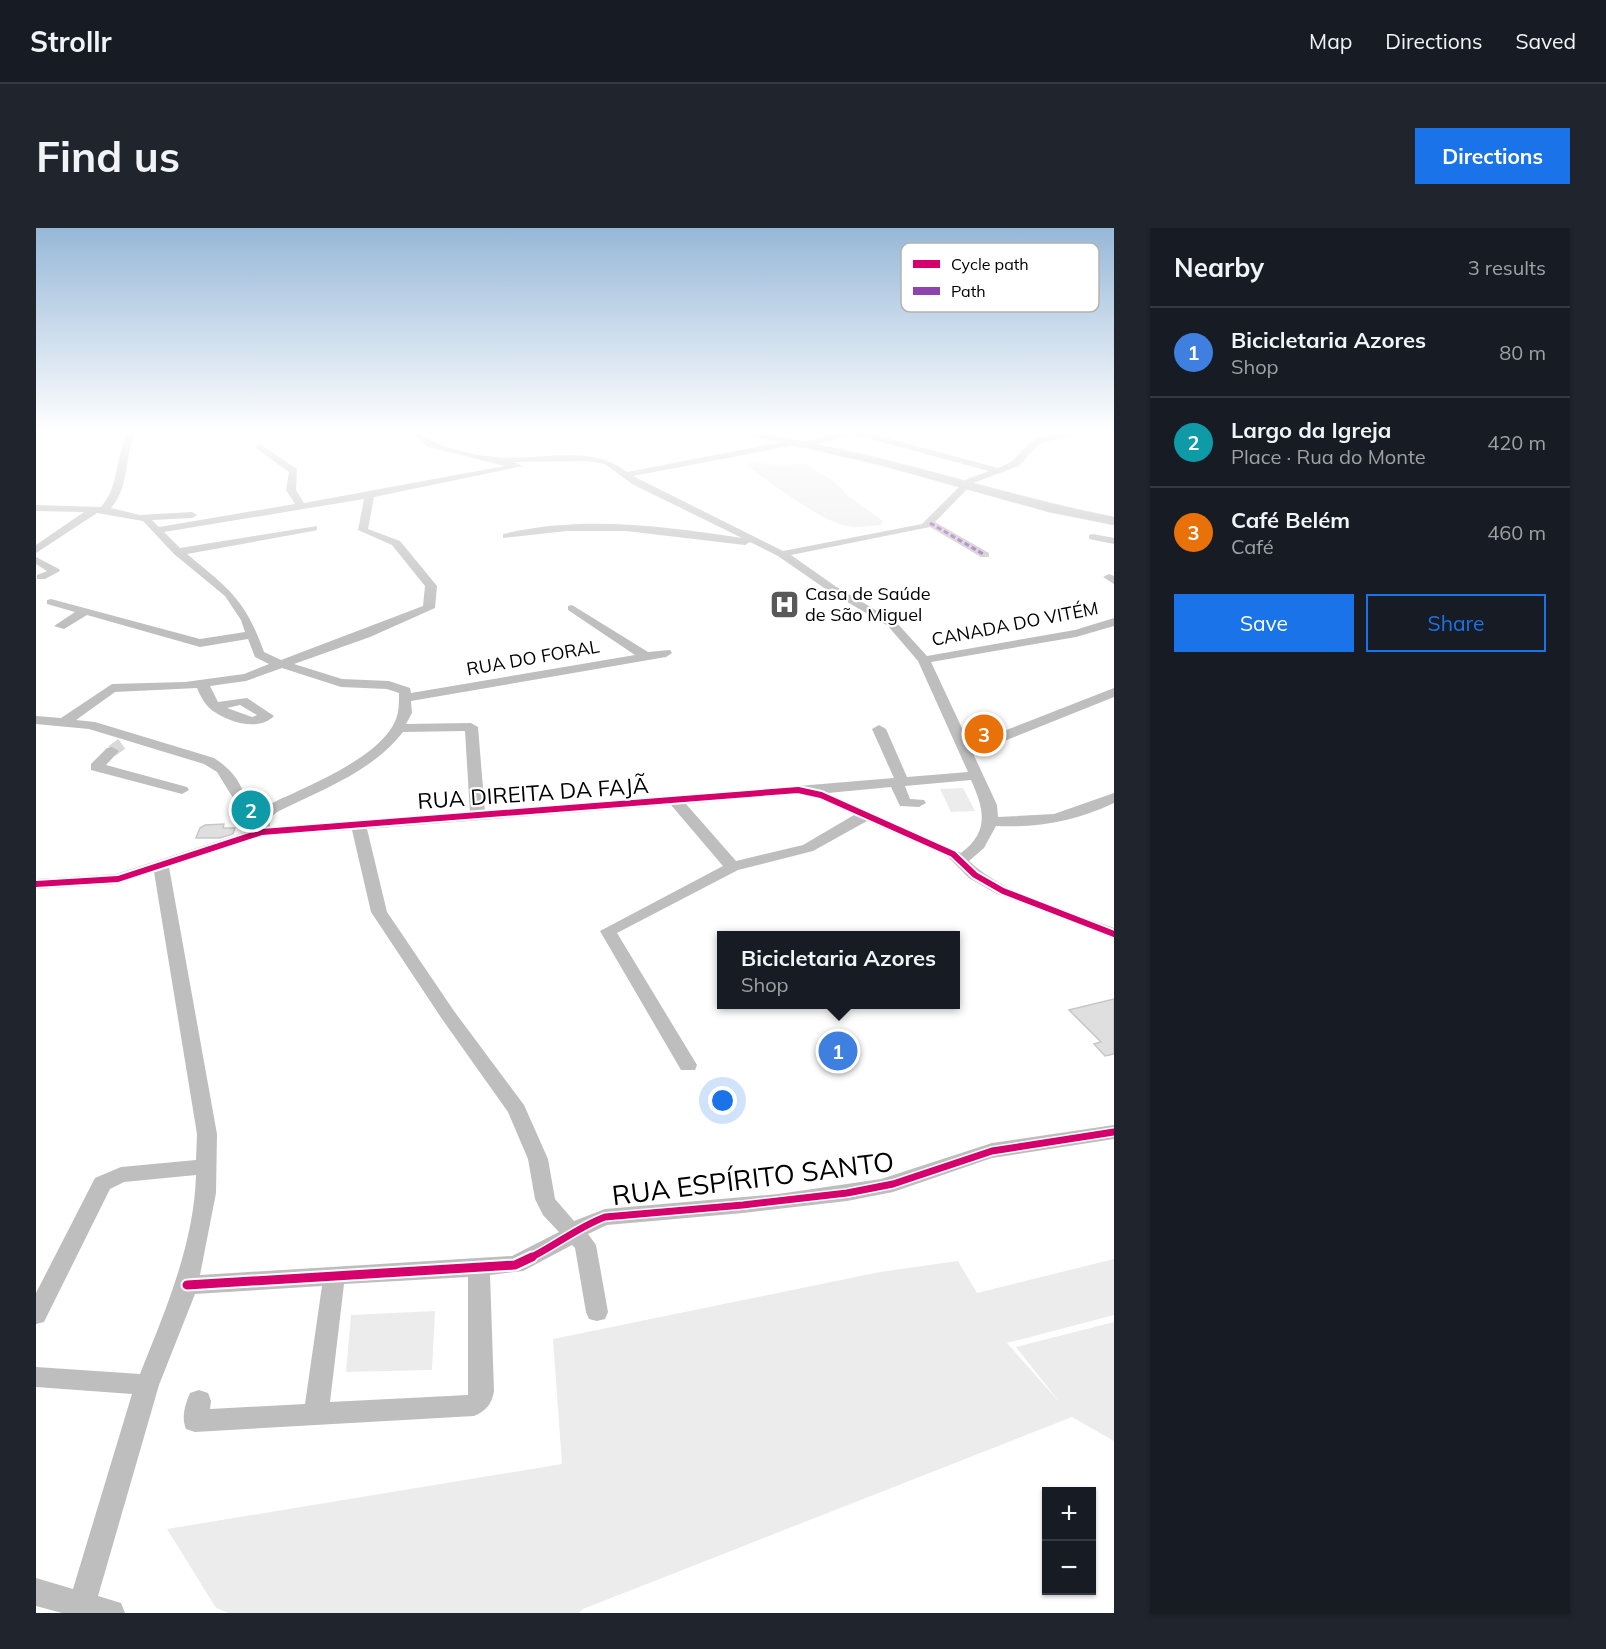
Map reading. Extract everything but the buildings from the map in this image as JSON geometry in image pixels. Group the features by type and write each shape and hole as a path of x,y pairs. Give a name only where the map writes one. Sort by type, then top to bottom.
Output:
{"main road":[{"path":"1012,498 1049,508 1114,520"}],"street":[{"path":"36,550 99,510 112,498"},
{"path":"296,498 298,503"},
{"path":"36,508 99,510 142,517 214,514 346,498"},
{"path":"66,721 115,686 203,685 246,677 429,608 431,586 396,543 363,530 369,498"},
{"path":"670,498 782,554 831,588 892,624 924,660 990,805 991,821 971,854 960,859"},
{"path":"782,554 921,527 930,523 954,498"},
{"path":"158,530 298,503"},
{"path":"142,517 158,530 178,552 229,594 242,612 260,654 279,665 341,683 396,687 405,691 406,698 400,728 377,752 272,808 263,817 261,828"},
{"path":"930,523 985,555"},
{"path":"507,536 546,528 592,526 673,531 759,543"},
{"path":"178,552 313,528"},
{"path":"1093,537 1114,541"},
{"path":"36,560 55,571 41,577"},
{"path":"51,602 200,643 252,635"},
{"path":"572,608 645,656"},
{"path":"60,626 84,612"},
{"name":"CANADA DO VITÉM","path":"924,660 1076,633 1114,622"},
{"name":"RUA DO FORAL","path":"406,698 666,653"},
{"path":"203,685 215,706"},
{"path":"965,746 989,742 1114,692"},
{"path":"36,720 66,721 122,744 209,761 222,769 240,811 261,828"},
{"path":"400,728 471,727 478,817"},
{"path":"879,729 899,781 904,803 919,803"},
{"path":"122,744 96,767 182,790"},
{"name":"RUA DIREITA DA FAJÃ","path":"261,828 358,825 478,817 978,775"},
{"path":"808,791 960,859 975,874 1003,891 1114,934"},
{"path":"991,821 1024,823 1084,811 1114,797"},
{"path":"675,800 732,867"},
{"path":"240,811 272,808"},
{"path":"688,1065 608,931 732,867 808,848 866,815"},
{"path":"358,825 374,898 384,922 517,1110 538,1159 545,1199 550,1209 582,1240 587,1251 597,1312"},
{"path":"36,884 111,880 162,867 261,828"},
{"path":"82,1604 147,1385 187,1285 201,1224 208,1166 204,1117 162,867"},
{"name":"RUA ESPÍRITO SANTO","path":"187,1285 515,1265 540,1255 584,1224 605,1217 812,1198 881,1187 909,1181 973,1155 1027,1143 1114,1132"},
{"path":"36,1315 102,1184 121,1175 208,1166"},
{"path":"199,1401 195,1421 474,1405 481,1398 482,1391 478,1267"},
{"path":"316,1415 334,1276"},
{"path":"36,1377 147,1385"},
{"path":"36,1592 111,1613"}],"shaded area":[{"path":"792,498 850,498 883,521 881,525 847,526 823,517"},
{"path":"963,788 975,811 951,812 940,789"},
{"path":"1114,1259 1114,1315 1007,1343 1061,1404 1016,1347 1114,1322 1114,1441 1072,1417 583,1609 579,1613 229,1613 216,1608 167,1529 562,1464 553,1339 880,1272 958,1261 977,1293"},
{"path":"435,1311 432,1370 346,1372 351,1315"}],"tunnel":[{"path":"112,751 123,743"}],"marked path":[{"path":"930,523 985,555"}],"cycle path":[{"path":"36,884 118,879 262,832 478,817 798,790 821,795 953,854 975,875 1003,891 1114,934"},
{"path":"187,1285 515,1265 555,1246 584,1225 605,1217 847,1193 893,1184 963,1158 992,1151 1044,1141 1114,1132"}],"place":[{"name":"Casa de Saúde de São Miguel","path":"784,604"},
{"name":"Café Belém","path":"984,734"},
{"name":"Largo da Igreja","path":"251,810"},
{"name":"Bicicletaria Azores","path":"838,1051"}]}
